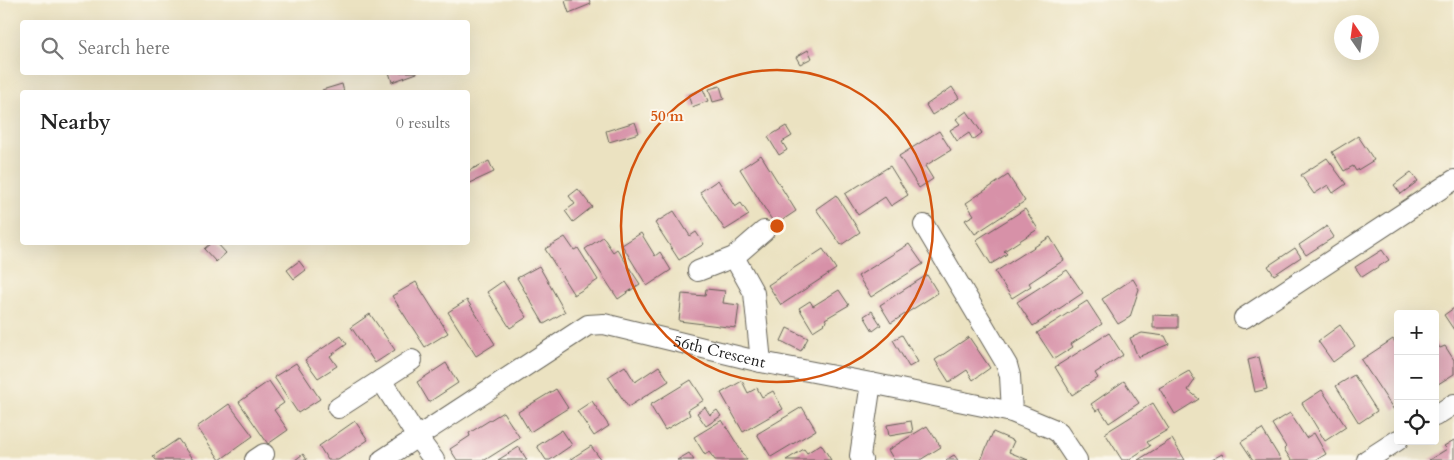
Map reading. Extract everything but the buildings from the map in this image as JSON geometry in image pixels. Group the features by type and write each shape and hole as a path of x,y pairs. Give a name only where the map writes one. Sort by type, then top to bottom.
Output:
{"street":[{"path":"1244,318 1454,180"},
{"path":"924,225 1007,365 1010,376 1012,412"},
{"path":"698,272 734,257 764,231"},
{"path":"734,257 754,293 761,362"},
{"name":"56th Crescent","path":"382,460 588,325 604,324 761,362 1012,412 1059,433 1076,460"},
{"path":"338,408 412,360"},
{"path":"381,380 434,460"},
{"path":"862,460 860,456 871,383"},
{"path":"1439,413 1454,404"},
{"path":"1367,460 1394,443"}]}
